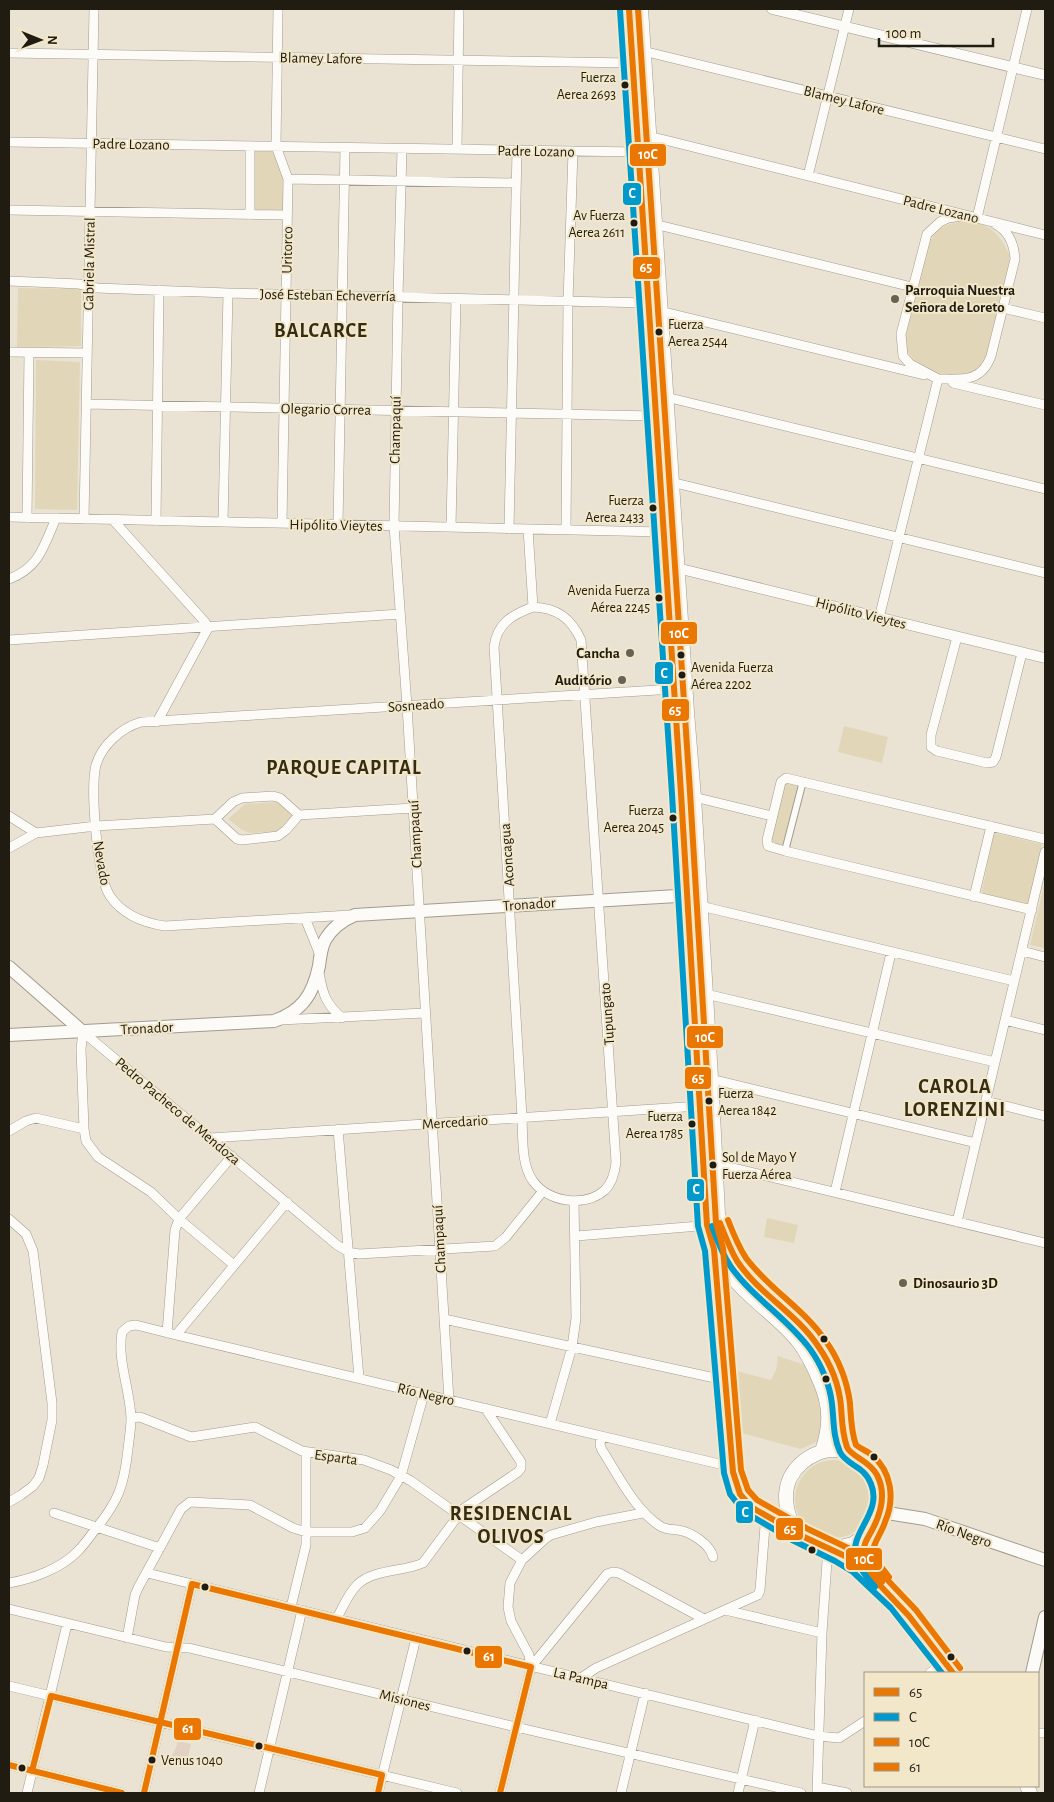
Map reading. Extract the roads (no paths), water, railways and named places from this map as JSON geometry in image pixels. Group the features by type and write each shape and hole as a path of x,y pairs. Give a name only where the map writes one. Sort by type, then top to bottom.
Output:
{"main road":[{"path":"629,9 700,1106 716,1198 714,1249 732,1467 734,1478 745,1501 779,1523 830,1548 856,1564 899,1603"},
{"path":"641,9 706,994 711,1079 709,1162"},
{"name":"Tronador","path":"9,1035 274,1021 295,1011 303,1003 310,993 324,941 345,919 355,915 677,896 688,898 700,904"},
{"name":"Pedro Pacheco de Mendoza","path":"9,967 83,1032"},
{"path":"714,1225 746,1274 802,1325 822,1352 836,1384 841,1404 842,1429 851,1453"},
{"path":"714,1249 740,1287 788,1331 808,1356 823,1388 828,1409 828,1432 822,1451"},
{"path":"804,1536 796,1529 787,1510 787,1488 796,1469 808,1458 822,1451 837,1450 862,1458 878,1476 882,1494 881,1512 864,1546 865,1558 949,1668"},
{"name":"Río Negro","path":"881,1512 925,1519 1045,1560"},
{"path":"830,1548 853,1544 865,1537 874,1528"},
{"path":"1032,1672 1045,1617"}],"street":[{"name":"Gabriela Mistral","path":"84,519 94,9"},
{"name":"Uritorco","path":"278,9 276,146 288,178 282,524"},
{"path":"457,149 459,9"},
{"path":"772,9 1045,75"},
{"path":"808,176 850,9"},
{"path":"977,218 1027,9"},
{"name":"Blamey Lafore","path":"643,51 1045,149"},
{"name":"Blamey Lafore","path":"9,53 632,63"},
{"path":"638,152 649,138"},
{"name":"Padre Lozano","path":"649,138 657,138 1045,235"},
{"name":"Padre Lozano","path":"9,142 638,152"},
{"path":"250,146 250,215"},
{"path":"338,525 345,148"},
{"name":"Champaquí","path":"402,148 394,526 407,706 449,1400"},
{"path":"508,529 517,150"},
{"path":"566,530 568,301 573,151"},
{"path":"288,178 516,183"},
{"path":"9,210 287,216"},
{"path":"957,215 977,218 997,225 1006,232 1014,249 1015,259 991,356 987,367 979,374 971,378 938,379 910,364 903,356 901,334 912,287 927,234 948,218 957,215"},
{"path":"654,224 912,287"},
{"name":"José Esteban Echeverría","path":"9,281 228,293 648,303"},
{"path":"156,521 160,290"},
{"path":"223,522 228,293"},
{"path":"451,528 456,298"},
{"path":"1003,308 1045,318"},
{"path":"660,312 1045,405"},
{"path":"9,352 87,353"},
{"path":"27,518 29,353"},
{"path":"880,618 938,379"},
{"path":"666,397 1045,489"},
{"name":"Olegario Correa","path":"86,404 656,416"},
{"path":"672,482 1045,573"},
{"name":"Hipólito Vieytes","path":"9,517 663,532"},
{"path":"9,579 32,566 56,518"},
{"path":"113,520 205,622 208,628"},
{"path":"528,529 533,607"},
{"path":"665,559 677,568"},
{"name":"Hipólito Vieytes","path":"677,568 1045,658"},
{"name":"Tupungato","path":"533,607 551,610 562,615 571,622 581,640 614,1112 616,1162 614,1173 605,1189 596,1195 574,1201"},
{"name":"Aconcagua","path":"533,607 510,617 503,623 494,648 525,1157 529,1173 542,1191"},
{"path":"9,640 400,614"},
{"path":"157,722 208,628"},
{"path":"957,637 931,735 931,747 937,751 987,763 993,762 996,757 1022,653"},
{"name":"Sosneado","path":"157,722 674,689"},
{"name":"Nevado","path":"157,722 141,722 126,727 118,733 103,751 96,764 94,778 100,862 105,888 111,898 137,919 165,926 305,918"},
{"path":"1032,910 772,848 767,843 772,816 784,779 786,778 1045,839"},
{"path":"785,851 803,781"},
{"path":"9,848 36,833 96,826 216,819 238,799 273,796 280,798 299,815 413,808"},
{"path":"694,797 772,816"},
{"path":"216,819 237,838 242,840 278,836 299,815"},
{"path":"9,816 36,833"},
{"path":"974,897 991,826"},
{"path":"957,1222 1045,852"},
{"path":"700,904 709,908 891,953 1014,981"},
{"name":"Tronador","path":"305,918 355,915"},
{"path":"305,918 319,963 322,993 327,1002 342,1018"},
{"path":"1022,951 1045,957"},
{"path":"835,1192 891,953"},
{"path":"706,994 995,1062"},
{"path":"274,1021 425,1013"},
{"path":"1005,1020 1045,1030"},
{"path":"83,1032 81,1049 86,1141 98,1157 151,1192 179,1219 234,1265"},
{"name":"Pedro Pacheco de Mendoza","path":"83,1032 337,1246 349,1252"},
{"path":"711,1079 976,1143"},
{"path":"986,1101 1045,1116"},
{"name":"Mercedario","path":"210,1138 700,1106"},
{"path":"9,1131 26,1121 36,1118 84,1129"},
{"path":"338,1130 359,1378"},
{"path":"172,1334 175,1230 179,1219 232,1156"},
{"path":"709,1162 1045,1243"},
{"path":"349,1252 359,1254 495,1246 506,1237 542,1191 558,1199 574,1201 576,1318 572,1347 550,1424"},
{"path":"172,1334 287,1202"},
{"path":"9,1219 26,1234 33,1251 52,1403 50,1436 38,1478 33,1486 21,1496 9,1502"},
{"path":"576,1236 714,1225"},
{"path":"444,1320 724,1380"},
{"name":"Río Negro","path":"131,1418 120,1350 122,1332 129,1326 136,1325 732,1467"},
{"path":"127,1638 135,1595 181,1509 190,1502 250,1505 293,1528 306,1532 352,1532 365,1528 380,1511 401,1476 424,1394"},
{"path":"337,1618 350,1594 364,1580 372,1576 423,1564 458,1514 521,1468 521,1462 485,1408"},
{"name":"Esparta","path":"131,1418 140,1417 191,1437 255,1427 306,1452 353,1458 391,1470 458,1514 522,1560"},
{"path":"9,1583 32,1578 70,1558 109,1513 122,1485 131,1418"},
{"path":"601,1437 600,1445 602,1450 643,1514 662,1528 680,1530 698,1538 710,1550 713,1557"},
{"path":"291,1607 304,1552 306,1532 306,1452"},
{"path":"581,1678 596,1668 758,1595 765,1533 764,1521 758,1511"},
{"path":"54,1513 160,1548"},
{"path":"500,1793 531,1667 529,1655 511,1621 508,1608 510,1583 522,1560 551,1535 596,1522 643,1514"},
{"path":"765,1533 772,1526 779,1523"},
{"path":"830,1548 825,1570 817,1790 847,1793"},
{"path":"531,1667 607,1574 613,1572 619,1573 704,1619"},
{"name":"La Pampa","path":"147,1573 818,1736 839,1738 864,1721"},
{"path":"144,1793 192,1584"},
{"name":"Misiones","path":"9,1610 166,1647 189,1648 801,1793"},
{"path":"259,1793 289,1672 302,1610"},
{"path":"725,1610 822,1633"},
{"path":"27,1793 67,1624"},
{"path":"378,1793 416,1638"},
{"path":"934,1672 949,1668"},
{"path":"9,1686 457,1793"},
{"path":"621,1793 644,1693"},
{"path":"738,1793 756,1720"},
{"path":"9,1765 122,1793"}],"place":[{"name":"Fuerza Aerea 2693","path":"625,85"},
{"name":"Av Fuerza Aerea 2611","path":"634,223"},
{"name":"Parroquia Nuestra Señora de Loreto","path":"895,299"},
{"name":"Fuerza Aerea 2544","path":"659,332"},
{"name":"Fuerza Aerea 2433","path":"653,508"},
{"name":"Avenida Fuerza Aérea 2245","path":"659,598"},
{"name":"Cancha","path":"630,653"},
{"name":"Avenida Fuerza Aérea 2202","path":"682,675"},
{"name":"Auditório","path":"622,680"},
{"name":"Fuerza Aerea 2045","path":"673,818"},
{"name":"Fuerza Aerea 1842","path":"709,1101"},
{"name":"Fuerza Aerea 1785","path":"692,1124"},
{"name":"Sol de Mayo Y Fuerza Aérea","path":"713,1165"},
{"name":"Dinosaurio 3D","path":"903,1283"},
{"name":"Venus 1040","path":"152,1760"}],"district":[{"name":"BALCARCE","path":"321,330"},
{"name":"PARQUE CAPITAL","path":"344,767"},
{"name":"CAROLA LORENZINI","path":"955,1098"},
{"name":"RESIDENCIAL OLIVOS","path":"511,1524"}]}
